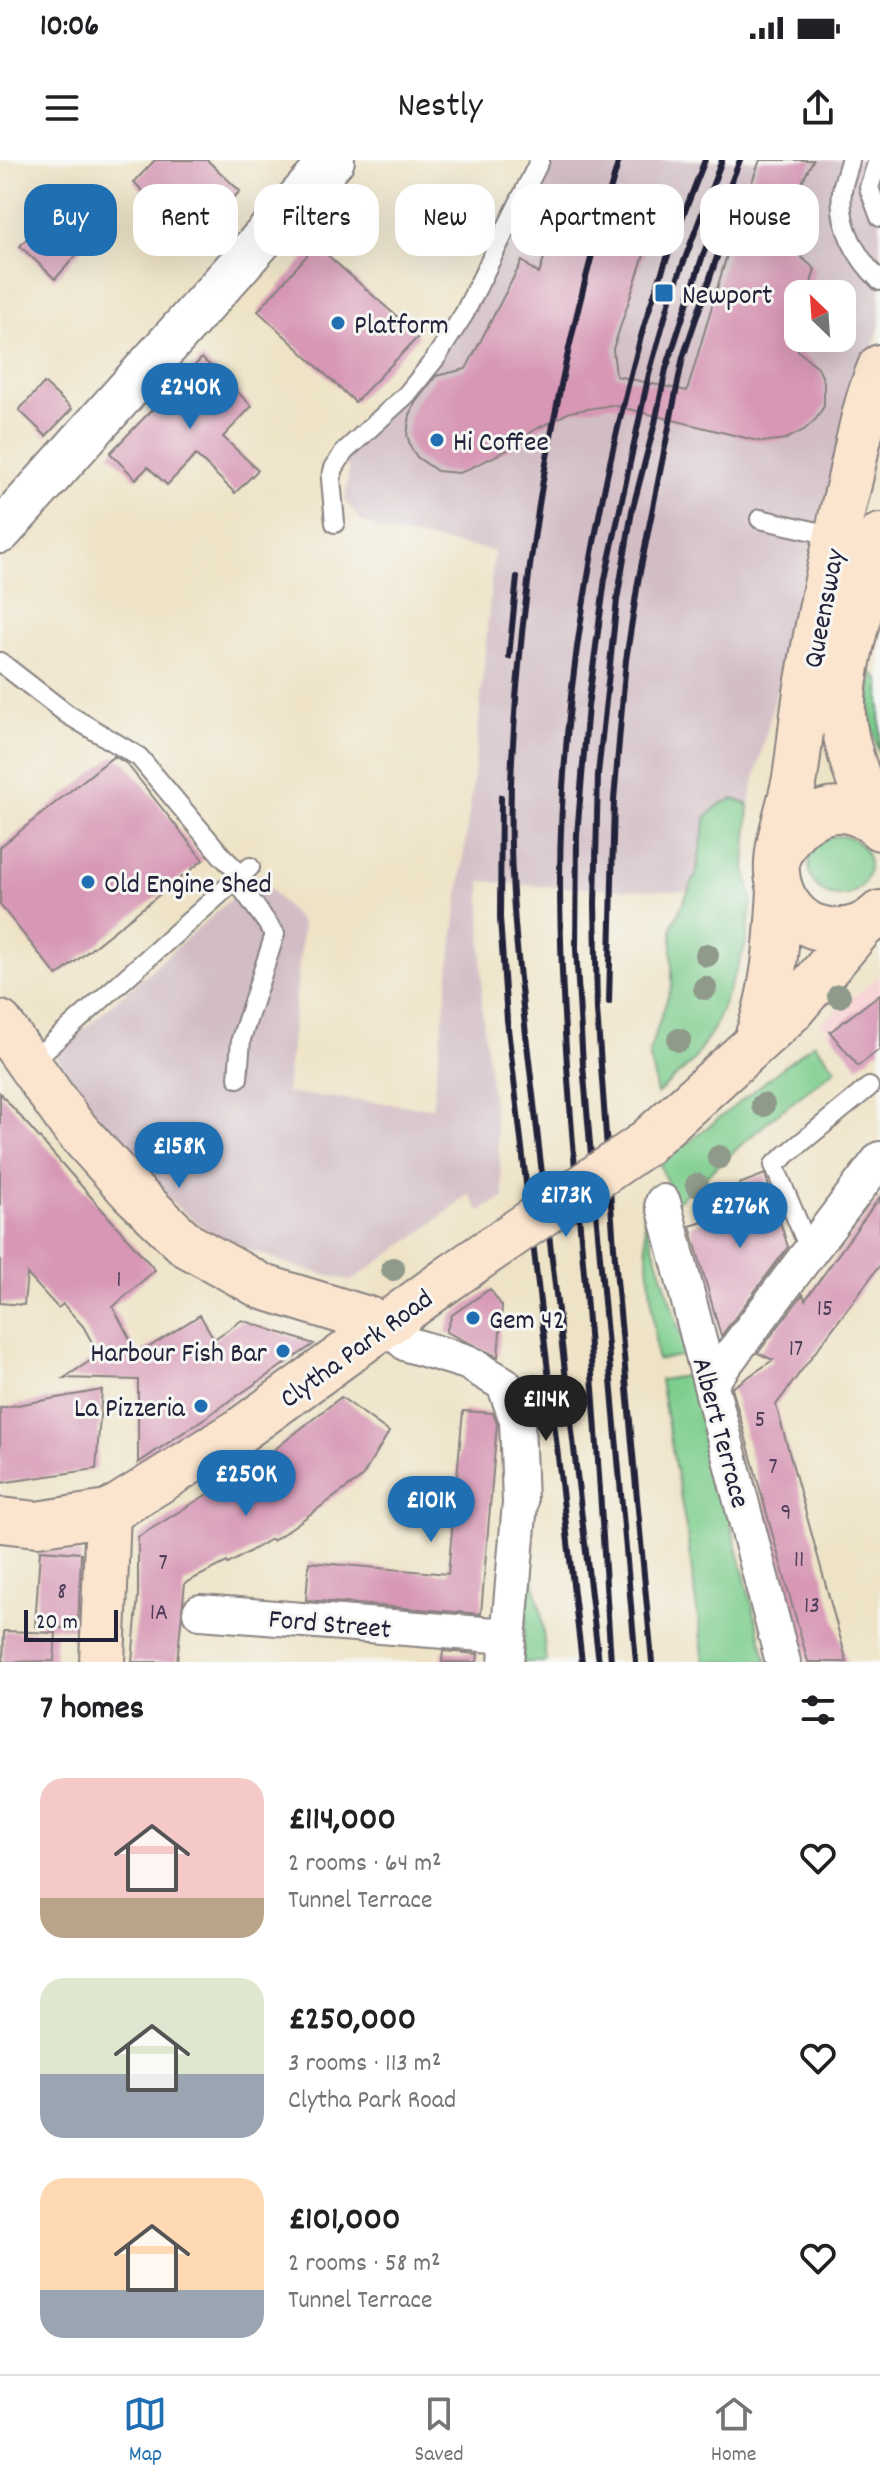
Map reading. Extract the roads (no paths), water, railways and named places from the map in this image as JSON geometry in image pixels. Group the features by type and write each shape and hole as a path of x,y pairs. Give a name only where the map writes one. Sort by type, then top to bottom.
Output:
{"main road":[{"name":"Queensway","path":"780,871 807,683 836,536 857,442 880,367"},
{"name":"Queensway","path":"877,825 852,756 843,716 846,672 876,594 880,536"},
{"name":"Queensway","path":"780,871 788,835 802,822 819,813 838,810 857,813 877,825"},
{"path":"780,871 789,907 802,920 819,928 838,931 872,919"},
{"path":"755,1043 765,1018 775,967 780,871"},
{"name":"Clytha Park Road","path":"0,1520 37,1524 108,1513 238,1432 384,1324 643,1145 790,1012 872,919"},
{"path":"0,1023 72,1125 133,1193 187,1245 263,1287 384,1324"},
{"path":"102,1662 108,1513"}],"street":[{"path":"0,532 333,160"},
{"path":"711,1382 880,1159"},
{"name":"Albert Terrace","path":"663,1202 783,1662"},
{"path":"384,1324 407,1344 467,1362 504,1384 517,1420 520,1503 507,1649"},
{"name":"Ford Street","path":"200,1612 507,1649"}],"lane":[{"path":"335,523 331,479 334,468 344,452 407,394 435,359 471,301 540,160"},
{"path":"850,160 842,192 846,230 858,255 880,281"},
{"path":"878,160 869,188 880,217"},
{"path":"760,519 836,536"},
{"path":"0,662 67,714 139,757 222,856 243,874 275,934 241,1039 238,1078"},
{"path":"28,1065 243,874"},
{"path":"810,1251 774,1165 869,1087"}],"railway":[{"path":"599,1662 522,997 513,902 511,807 517,682 547,456 579,307 619,160"},
{"path":"611,1662 565,1034 560,876 566,742 583,606 623,405 647,317 705,160"},
{"path":"636,1662 583,1065 576,949 577,835 588,706 605,579 649,374 671,296 722,160"},
{"path":"652,1662 614,1247 597,1010 595,904 598,774 617,600 632,511 666,369 703,255 740,160"},
{"path":"609,1002 614,800 626,660 638,582 683,357 717,256"},
{"path":"509,657 517,577"},
{"path":"501,797 500,918 507,1020 582,1662"}],"place":[{"name":"Newport","path":"664,293"},
{"name":"Platform","path":"338,323"},
{"name":"Hi Coffee","path":"437,440"},
{"name":"Old Engine Shed","path":"88,882"},
{"name":"Gem 42","path":"473,1318"},
{"name":"Harbour Fish Bar","path":"283,1351"},
{"name":"La Pizzeria","path":"201,1406"}]}
